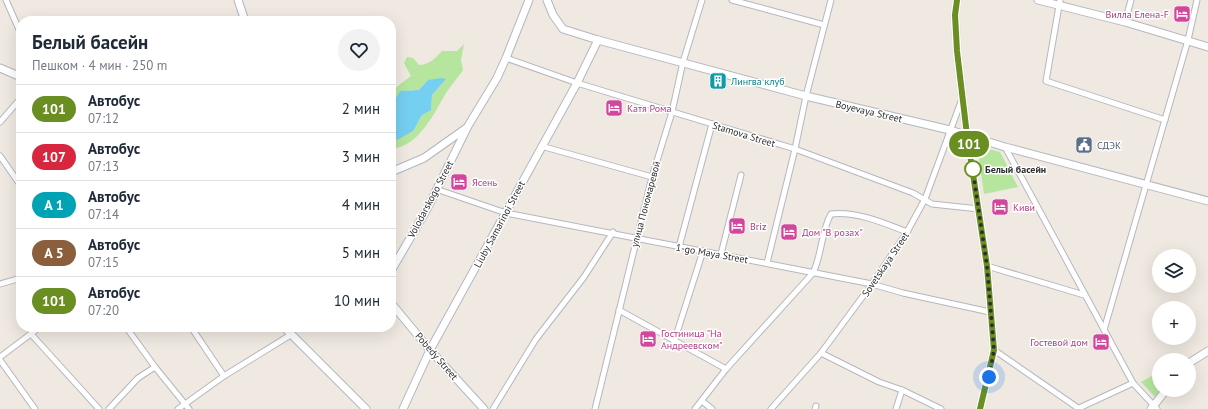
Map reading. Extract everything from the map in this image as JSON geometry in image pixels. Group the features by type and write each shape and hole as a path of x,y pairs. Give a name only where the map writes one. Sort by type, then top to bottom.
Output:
{"main road":[{"path":"238,0 243,16"},
{"name":"Volodarskogo Street","path":"396,263 427,209 468,126 506,58 529,0"},
{"name":"Boyevaya Street","path":"547,0 553,15 563,29 598,40 806,96 950,130 1005,147 1208,201"},
{"path":"957,0 955,22 962,98 987,266 994,350 980,409"},
{"path":"1038,0 1060,2 1208,47"},
{"name":"Liuby Samarinoi Street","path":"403,409 430,350 577,83 598,40"},
{"path":"0,68 16,75"},
{"name":"Volodarskogo Street","path":"396,170 424,158 449,142 468,126"},
{"name":"Pobedy Street","path":"396,309 430,350 484,409"},
{"path":"290,332 366,409"},
{"path":"1196,359 1208,351"},
{"path":"1154,408 1161,397"}],"street":[{"path":"6,0 16,23"},
{"name":"улица Пономаревой","path":"595,409 636,238 652,177 672,112 683,62 702,0"},
{"path":"732,0 824,25"},
{"path":"767,263 795,149 806,96 831,0"},
{"path":"1125,22 1130,0"},
{"path":"1104,330 1188,40 1197,0"},
{"path":"1060,2 1046,81 1165,120"},
{"name":"Stamova Street","path":"506,58 577,83 795,149 913,193 932,204 979,209"},
{"name":"Sovetskaya Street","path":"771,409 821,353 872,284 907,232 925,199 962,98"},
{"path":"0,122 16,104"},
{"path":"679,247 712,124"},
{"path":"541,146 652,177"},
{"path":"1005,147 1133,383 1154,408"},
{"path":"0,156 16,179"},
{"path":"721,254 741,175"},
{"name":"1-go Maya Street","path":"436,189 506,213 613,232 679,247 872,284 902,293 990,312"},
{"path":"695,409 726,369 813,273 818,263 827,221 831,214 841,213 881,221 907,232"},
{"path":"493,409 536,339 584,277 613,232"},
{"path":"674,342 703,251"},
{"path":"987,266 1084,295"},
{"path":"0,284 16,279"},
{"path":"619,310 674,342 726,369"},
{"path":"34,332 0,359 35,409"},
{"path":"130,332 155,367 189,409"},
{"path":"194,332 224,376"},
{"path":"31,334 99,409"},
{"path":"178,409 224,376 292,334"},
{"path":"994,350 1077,408 1133,383"},
{"path":"821,353 879,382 902,390 941,409"},
{"path":"109,409 138,378 155,367"},
{"path":"896,409 902,390"},
{"path":"702,401 712,409"}],"green space":[{"path":"464,44 461,60 463,70 418,136 401,147 396,148 396,140 419,121 422,115 431,109 432,95 445,80 428,80 419,90 401,91 396,99 396,87 411,76 404,63 407,57 413,58 419,65 422,65 432,61 442,51 457,51"},
{"path":"977,146 1000,152 1018,187 984,194"},
{"path":"1152,376 1152,394 1141,382"}],"water":[{"path":"441,78 446,79 432,95 431,110 422,115 413,131 396,140 396,98 400,91 419,90 428,80"}],"bus line":[{"name":"101","path":"957,0 955,15 957,51 967,135 987,266 994,350 989,377 980,409"}],"place":[{"name":"Вилла Елена-F","path":"1182,14"},
{"name":"Лингва клуб","path":"718,81"},
{"name":"Катя Рома","path":"614,108"},
{"name":"СДЭК","path":"1084,145"},
{"name":"Белый басейн","path":"973,169"},
{"name":"Ясень","path":"459,182"},
{"name":"Киви","path":"1000,207"},
{"name":"Briz","path":"737,226"},
{"name":"Дом \"В розах\"","path":"789,232"},
{"name":"Гостиница \"На Андреевском\"","path":"648,339"},
{"name":"Гостевой дом","path":"1101,342"}],"route":[{"path":"973,169 972,165 987,266 994,350 989,377"}]}
